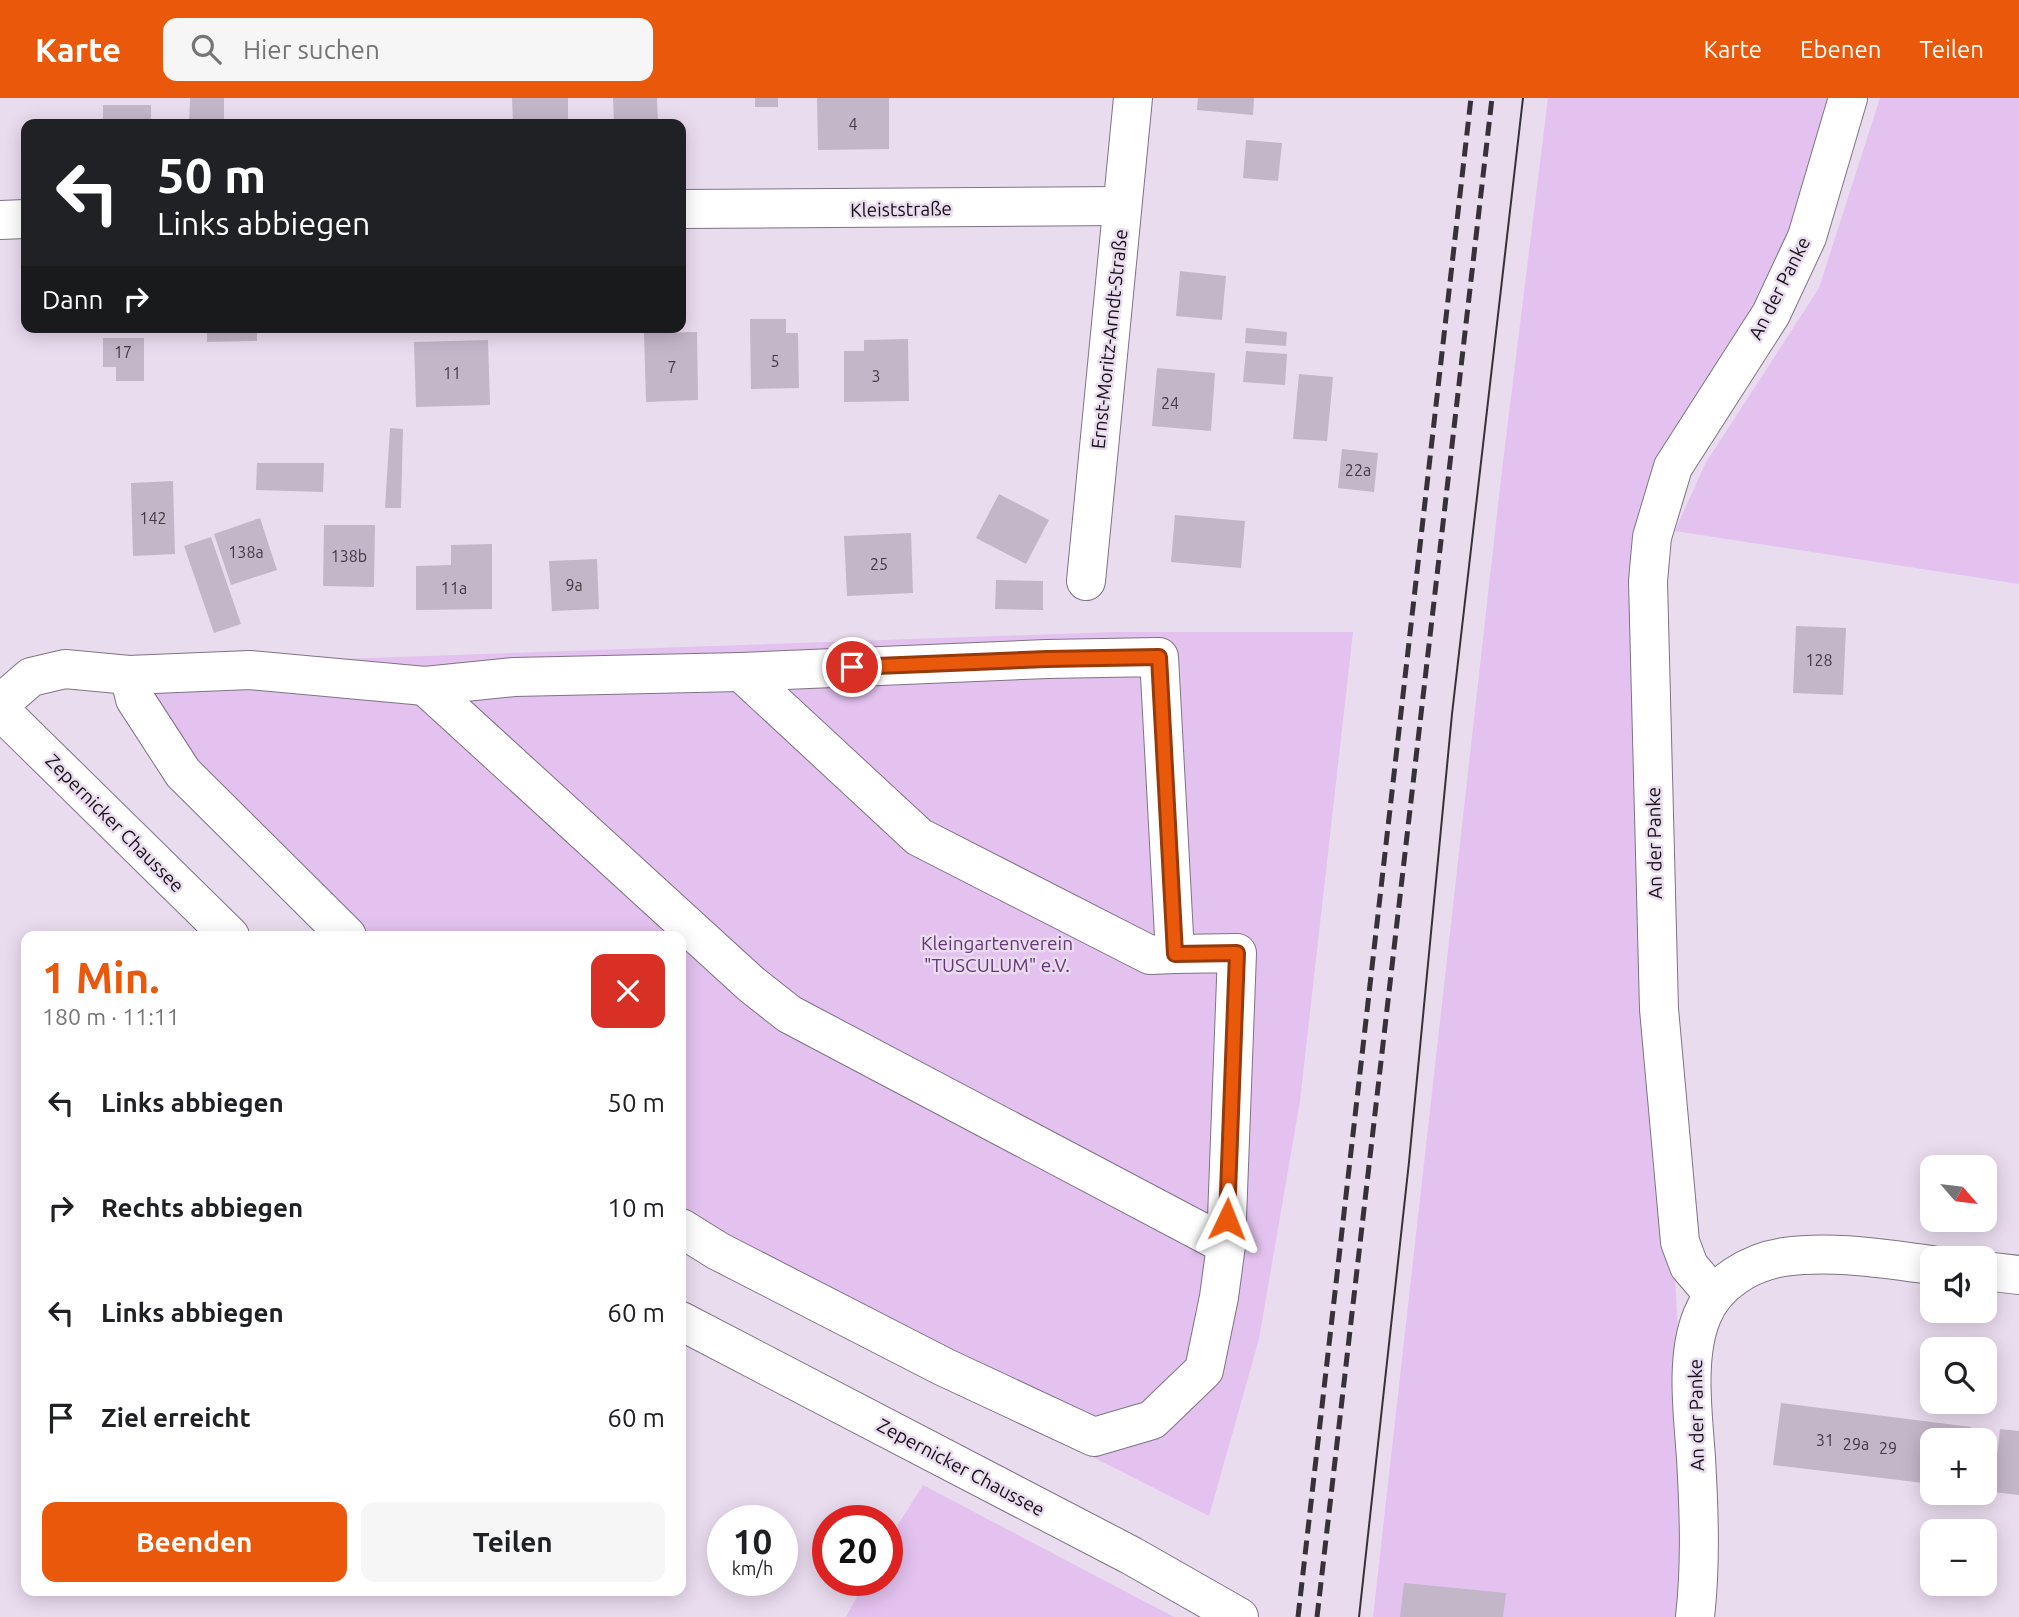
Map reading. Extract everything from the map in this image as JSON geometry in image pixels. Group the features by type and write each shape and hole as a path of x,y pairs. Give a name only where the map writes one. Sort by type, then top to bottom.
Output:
{"street":[{"name":"Ernst-Moritz-Arndt-Straße","path":"1086,580 1133,98"},
{"name":"An der Panke","path":"1695,1617 1699,1523 1692,1381 1696,1335 1702,1315 1713,1294 1689,1266 1680,1242 1659,1009 1648,581 1652,537 1673,467 1771,314 1807,237 1848,98"},
{"name":"Kleiststraße","path":"686,209 1122,206"},
{"path":"0,220 21,219"},
{"path":"0,704 31,677 65,669 129,675 250,670 425,686 514,677 1159,657 1175,954"},
{"path":"686,1231 718,1251 944,1367 1094,1437 1152,1420 1204,1370 1219,1297 1226,1245 1237,953 1150,955 919,837 741,672"},
{"path":"129,675 135,699 183,773 341,931"},
{"path":"425,686 751,984 789,1014 1226,1245"},
{"name":"Zepernicker Chaussee","path":"0,710 225,931"},
{"path":"1713,1294 1737,1274 1755,1264 1782,1257 1866,1257 1920,1264"},
{"path":"1997,1272 2019,1275"},
{"name":"Zepernicker Chaussee","path":"686,1324 1132,1556 1239,1617"}],"green space":[{"path":"1548,98 1832,98 1798,215 1755,314 1642,504 1682,1410 1681,1617 1373,1617 1502,470"},
{"path":"1880,98 2019,98 2019,584 1675,531 1705,464 1819,288"},
{"name":"Kleingartenverein \"TUSCULUM\" e.V.","path":"1114,632 1353,632 1300,1101 1259,1339 1209,1516 1075,1448 686,1241 686,931 328,931 109,667"},
{"path":"923,1485 1174,1617 846,1617 857,1596 903,1596 903,1517"}],"building":[{"path":"190,98 224,98 224,119 189,119"},
{"path":"512,98 568,98 568,119 513,119"},
{"path":"613,98 657,98 658,119 614,119"},
{"path":"755,98 778,98 778,107 755,107"},
{"path":"817,98 889,98 889,149 818,150"},
{"path":"1198,98 1254,98 1253,115 1197,110"},
{"path":"103,105 151,105 151,119 103,119"},
{"path":"1246,140 1282,143 1278,181 1243,178"},
{"path":"1180,271 1226,276 1222,320 1176,316"},
{"path":"750,319 786,319 786,333 798,333 799,388 751,389"},
{"path":"1246,328 1287,332 1286,346 1245,343"},
{"path":"697,332 698,400 646,402 644,333"},
{"path":"207,333 257,333 257,341 207,342"},
{"path":"103,338 144,338 144,381 116,381 116,367 103,367"},
{"path":"908,339 909,401 844,402 844,351 864,351 864,340"},
{"path":"488,340 490,405 416,407 414,342"},
{"path":"1246,351 1287,354 1285,385 1243,382"},
{"path":"1157,368 1215,373 1211,431 1152,426"},
{"path":"1299,374 1333,377 1327,441 1293,439"},
{"path":"390,428 403,429 401,508 385,508"},
{"path":"1342,449 1378,453 1374,492 1338,488"},
{"path":"257,463 324,463 323,492 256,490"},
{"path":"173,481 175,554 133,556 131,483"},
{"path":"999,494 1049,520 1026,564 976,538"},
{"path":"1175,515 1245,521 1241,568 1171,562"},
{"path":"260,518 277,570 231,585 214,534"},
{"path":"324,525 375,525 374,587 323,586"},
{"path":"911,533 913,593 847,596 844,536"},
{"path":"211,537 241,624 214,633 184,546"},
{"path":"492,544 492,609 416,610 416,566 451,565 451,545"},
{"path":"597,559 599,609 552,611 549,561"},
{"path":"996,580 1043,581 1043,610 995,609"},
{"path":"1796,626 1846,628 1843,695 1793,693"},
{"path":"1781,1403 1971,1427 1920,1428 1920,1483 1773,1465"},
{"path":"2000,1429 2019,1431 2019,1495 1997,1492"},
{"path":"1404,1583 1506,1593 1503,1617 1400,1617"}],"tram line":[{"path":"1359,1617 1409,1162 1452,714 1523,98"}],"railway":[{"path":"1298,1617 1471,98"},
{"path":"1317,1617 1492,98"}],"route":[{"path":"852,667 1159,657 1175,954 1237,953 1227,1219"}]}
